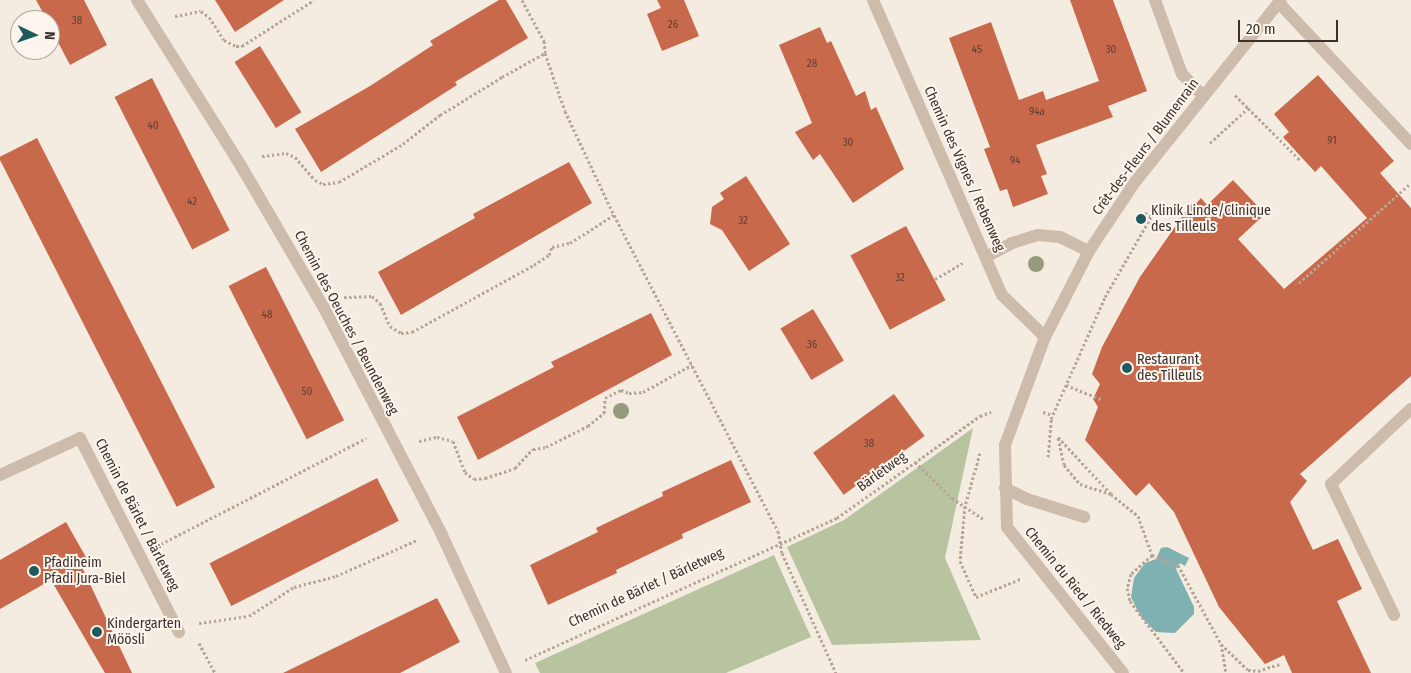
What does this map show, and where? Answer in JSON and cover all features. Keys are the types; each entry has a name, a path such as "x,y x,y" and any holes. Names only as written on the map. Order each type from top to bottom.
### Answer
{"street":[{"name":"Chemin des Oeuches / Beundenweg","path":"137,0 241,166 324,308 440,533 506,673"},
{"name":"Chemin des Vignes / Rebenweg","path":"873,0 1002,295 1045,337"},
{"path":"1155,0 1182,74 1202,96"},
{"name":"Crêt-des-Fleurs / Blumenrain","path":"1019,402 1045,337 1089,251 1135,182 1280,1 1411,144"},
{"path":"985,254 1038,235 1060,236 1089,251"},
{"name":"Chemin du Ried / Riedweg","path":"1019,402 1005,445 1007,526 1123,673"},
{"path":"1394,615 1331,484 1411,409"},
{"name":"Chemin de Bärlet / Bärletweg","path":"0,475 80,438 184,628"},
{"path":"1005,488 1027,499 1084,517"}],"path":[{"path":"177,15 201,11 224,40 236,46 242,46 314,0"},
{"path":"522,0 544,41 545,54 565,111 614,215 781,542 782,552 836,673"},
{"path":"264,155 286,153 295,157 315,180 323,184 339,182 403,144 440,115 502,77 545,54"},
{"path":"1238,98 1300,160"},
{"path":"1210,143 1248,108"},
{"path":"1299,283 1411,183"},
{"path":"1048,457 1053,415 1068,385 1105,297 1151,218 1143,211"},
{"path":"346,296 372,296 383,309 390,326 401,333 412,332 534,265 549,255 552,247 570,243 614,215"},
{"path":"935,279 985,254"},
{"path":"422,440 437,437 453,441 465,472 474,479 486,478 515,468 533,449 546,447 588,426 604,413 605,398 621,390 630,393 643,392 692,365"},
{"path":"1068,385 1101,399"},
{"path":"1077,392 1094,398"},
{"name":"Bärletweg","path":"781,542 837,518 915,462 991,412"},
{"path":"1043,412 1053,415"},
{"path":"157,546 172,541 386,428"},
{"path":"1111,494 1058,437 1064,465 1080,484 1111,494 1126,503 1138,516 1152,555"},
{"path":"980,453 965,506 960,561 976,597 1021,578"},
{"path":"915,462 952,498 992,525 1007,526"},
{"path":"184,628 249,616 294,587 336,576 417,540"},
{"name":"Chemin de Bärlet / Bärletweg","path":"524,661 781,542"},
{"path":"1152,555 1178,565 1221,644 1248,670 1258,671 1280,664"},
{"path":"1152,555 1131,574 1127,588 1130,601 1184,673"},
{"path":"1221,644 1226,673"}],"green space":[{"path":"973,428 945,558 981,640 832,645 787,547 844,520"},
{"path":"774,555 811,637 726,673 540,673 535,663"}],"water":[{"path":"1167,547 1189,558 1185,566 1180,563 1176,569 1194,607 1194,614 1175,633 1156,632 1141,617 1131,597 1134,578 1145,563 1156,559 1161,548"}],"building":[{"path":"36,0 84,0 107,45 70,65 60,46 60,10 42,10"},
{"path":"215,0 284,0 235,32"},
{"path":"499,0 506,0 528,38 455,82 457,85 321,172 295,129 370,86 433,45 430,41"},
{"path":"657,0 684,0 699,36 662,51 647,14 661,8"},
{"path":"1070,0 1113,0 1147,91 1108,106 1113,117 1036,145 1047,174 1041,176 1048,194 1013,207 1007,189 1000,191 984,149 990,147 949,38 991,22 1019,100 1043,91 1046,100 1099,81"},
{"path":"820,27 827,43 831,41 856,96 865,91 871,110 876,107 904,169 853,203 820,154 813,160 795,132 812,123 779,45"},
{"path":"260,46 301,112 276,128 235,62"},
{"path":"1318,75 1394,161 1380,173 1411,208 1411,376 1300,474 1307,481 1290,502 1313,550 1338,539 1362,589 1337,601 1371,673 1292,673 1284,655 1265,664 1219,607 1174,512 1149,483 1136,496 1085,440 1098,407 1093,399 1100,384 1092,374 1102,347 1140,277 1191,204 1194,206 1201,198 1207,205 1233,180 1265,214 1238,239 1284,289 1367,218 1321,166 1315,172 1283,137 1289,132 1274,114"},
{"path":"152,78 230,230 192,249 115,97"},
{"path":"37,138 215,487 177,507 0,160 0,157"},
{"path":"569,162 592,203 401,315 378,272 475,218 473,214"},
{"path":"746,176 790,244 749,271 722,230 710,224 712,207 724,199 720,193"},
{"path":"906,226 945,300 890,330 850,256"},
{"path":"266,267 344,420 307,439 229,286"},
{"path":"813,309 844,360 811,380 780,329"},
{"path":"651,313 672,355 478,460 457,417 554,367 551,362"},
{"path":"894,394 925,436 844,495 813,453"},
{"path":"731,460 751,502 682,534 683,538 616,570 617,573 548,605 530,565 598,532 596,528 663,496 662,492"},
{"path":"377,478 399,521 231,606 209,563"},
{"path":"66,522 87,559 80,563 132,673 105,673 51,580 0,609 0,560"},
{"path":"437,598 460,642 400,673 283,673"}],"place":[{"name":"Klinik Linde/Clinique des Tilleuls","path":"1141,219"},
{"name":"Restaurant des Tilleuls","path":"1127,368"},
{"name":"Pfadiheim Pfadi Jura-Biel","path":"34,571"},
{"name":"Kindergarten Möösli","path":"97,632"}]}
